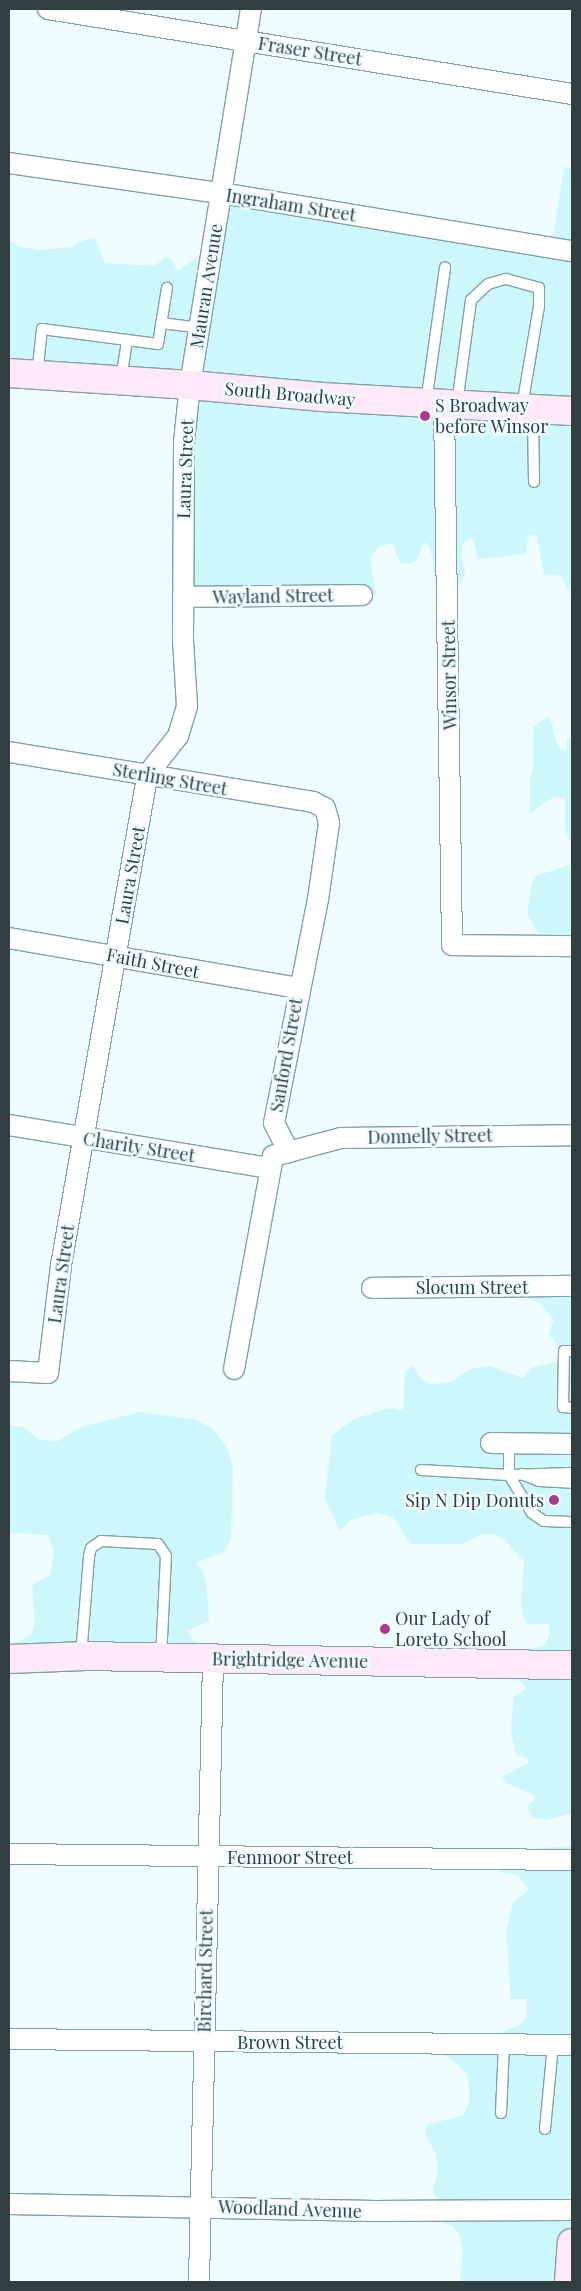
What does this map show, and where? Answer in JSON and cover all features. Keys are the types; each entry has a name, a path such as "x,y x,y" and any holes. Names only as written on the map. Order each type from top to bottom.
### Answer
{"main road":[{"name":"South Broadway","path":"9,373 442,405 572,411"},
{"name":"Brightridge Avenue","path":"9,1659 81,1656 572,1665"},
{"path":"569,2282 572,2243"}],"street":[{"name":"Fraser Street","path":"48,9 572,94"},
{"name":"Mauran Avenue","path":"190,385 251,9"},
{"name":"Ingraham Street","path":"9,163 221,193 572,251"},
{"name":"Laura Street","path":"9,1371 48,1373 61,1265 147,775 178,736 186,706 184,442 190,385"},
{"name":"Winsor Street","path":"442,405 452,945 572,946"},
{"name":"Wayland Street","path":"184,597 362,595"},
{"name":"Sterling Street","path":"9,752 313,802 328,813"},
{"name":"Sanford Street","path":"289,1152 274,1123 298,988 318,899 328,813"},
{"name":"Faith Street","path":"9,938 298,988"},
{"name":"Charity Street","path":"9,1125 270,1168"},
{"name":"Donnelly Street","path":"289,1152 341,1138 572,1135"},
{"path":"234,1369 273,1156 289,1152"},
{"name":"Slocum Street","path":"372,1288 572,1286"},
{"path":"500,1443 572,1444"},
{"name":"Birchard Street","path":"199,2282 203,2207 206,1857 213,1659"},
{"name":"Fenmoor Street","path":"9,1854 572,1860"},
{"name":"Brown Street","path":"9,2039 562,2045"},
{"name":"Woodland Avenue","path":"9,2204 375,2211 572,2210"}],"lane":[{"path":"442,405 445,267"},
{"path":"442,405 471,300 488,284 506,279 539,288 539,306 527,410 534,482"},
{"path":"37,376 42,329 158,344 167,288"},
{"path":"161,324 199,328"},
{"path":"121,381 127,340"},
{"path":"572,1351 564,1351 563,1408 572,1408"},
{"path":"500,1443 509,1475 532,1513 544,1521 572,1522"},
{"path":"422,1470 509,1475 572,1472"},
{"path":"521,1474 539,1481 572,1483"},
{"path":"81,1656 91,1548 100,1540 158,1544 166,1556 161,1658"},
{"path":"501,2113 504,2044"},
{"path":"545,2129 562,2045"}],"shaded area":[{"path":"564,167 572,168 572,596 561,576 544,574 537,536 528,535 526,554 481,559 478,558 473,538 468,539 463,543 461,553 465,574 458,586 449,583 436,585 430,547 424,542 417,560 410,564 400,563 392,543 378,547 370,558 376,594 368,601 187,596 191,383 9,372 9,240 18,246 40,250 73,247 78,242 95,238 105,263 155,266 165,257 172,260 178,271 199,256 222,196 551,251"},
{"path":"549,716 558,746 566,752 567,739 572,738 572,840 568,839 565,826 565,797 552,798 530,813 530,778 534,764 533,727"},
{"path":"572,864 572,947 546,946 527,913 532,883 536,876"},
{"path":"572,1283 572,1813 546,1820 534,1818 529,1812 527,1805 534,1801 534,1795 506,1783 502,1777 528,1763 528,1758 516,1755 511,1730 514,1697 527,1688 520,1681 486,1676 513,1654 545,1645 549,1636 549,1624 527,1624 523,1616 521,1606 524,1562 506,1541 494,1534 481,1535 461,1544 410,1544 394,1517 377,1513 352,1519 340,1531 325,1499 332,1435 354,1419 389,1408 403,1411 405,1372 412,1365 422,1380 432,1384 451,1382 470,1369 489,1366 524,1378 530,1368 557,1362 560,1349 549,1333 554,1321 541,1303 528,1298 532,1291"},
{"path":"140,1412 197,1420 214,1430 228,1450 233,1468 231,1539 223,1553 197,1562 206,1579 209,1621 187,1631 193,1640 202,1644 233,1645 232,1648 13,1645 32,1634 35,1624 32,1585 50,1575 54,1552 48,1535 9,1533 9,1425 25,1428 39,1440 58,1441 81,1427"},
{"path":"572,1846 572,2282 460,2282 463,2250 459,2234 452,2226 439,2222 445,2215 433,2191 438,2169 436,2154 425,2135 427,2125 463,2115 469,2104 469,2084 466,2073 450,2058 440,2054 446,2047 504,2034 502,2032 520,2025 527,2017 527,1999 511,1999 506,1932 513,1902 529,1890 518,1875 498,1872 505,1860 528,1853 524,1849"}],"place":[{"name":"S Broadway before Winsor","path":"425,416"},
{"name":"Sip N Dip Donuts","path":"554,1500"},
{"name":"Our Lady of Loreto School","path":"385,1629"}]}
